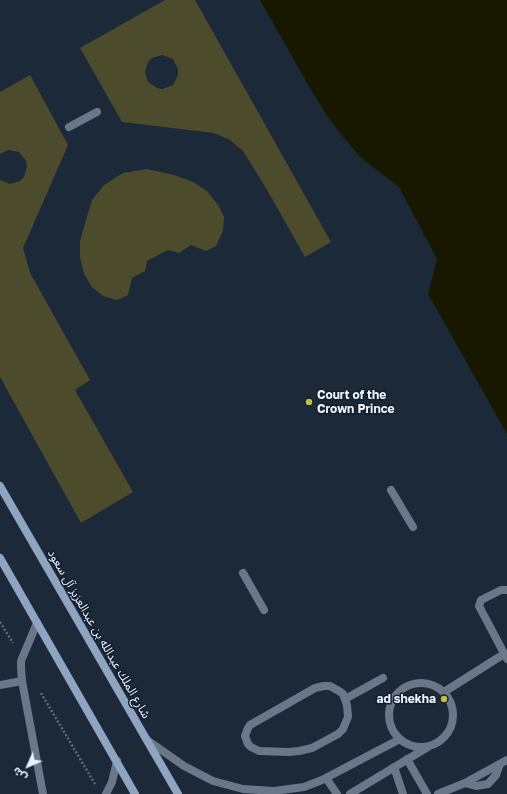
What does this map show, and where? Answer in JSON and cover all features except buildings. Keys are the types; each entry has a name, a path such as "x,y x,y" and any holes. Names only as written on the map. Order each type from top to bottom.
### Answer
{"main road":[{"name":"شارع الملك عبدالله بن عبدالعزيز آل سعود","path":"0,486 178,794"},
{"path":"0,558 136,794"}],"street":[{"path":"69,127 97,112"},
{"path":"391,490 413,527"},
{"path":"243,573 264,610"},
{"path":"444,692 506,657 479,606 481,600 501,590 507,590"},
{"path":"37,622 21,660 22,681 43,794"},
{"path":"345,699 383,678"},
{"path":"0,685 22,681"},
{"path":"350,794 429,746 440,742 448,734 453,723 454,712 451,701 437,686 419,682 410,684 401,689 394,697 389,711 391,727 400,739 408,744 418,747 429,746"},
{"path":"330,686 339,691 345,699 348,717 343,729 333,737 312,748 289,752 259,751 252,748 246,740 246,732 250,725 315,688 330,686"},
{"path":"147,740 198,774 213,781 243,789 258,791 289,790 304,787 326,778 400,739"},
{"path":"407,760 427,794"},
{"path":"106,794 112,782 117,761"},
{"path":"438,794 464,783 503,762"},
{"path":"394,767 403,794"},
{"path":"326,778 337,794"}],"path":[{"path":"0,622 13,643"},
{"path":"41,693 95,784"}],"shaded area":[{"path":"165,0 195,0 331,242 305,257 243,151 230,140 214,133 122,122 80,48","holes":["162,55 173,59 178,69 178,75 173,85 162,89 157,88 148,82 145,72 148,62 152,58"]},
{"path":"260,0 507,0 507,434 428,294 437,259 399,187 360,157 332,123 311,90"},
{"path":"30,75 68,145 23,248 30,273 90,380 75,390 133,492 81,523 0,377 0,180 10,184 20,181 24,177 27,166 26,161 19,152 8,150 0,154 0,92"},
{"path":"147,169 174,175 193,182 207,191 218,205 224,217 223,231 216,246 206,251 191,245 179,253 168,250 147,261 145,271 132,278 128,295 117,300 103,296 92,287 84,274 80,257 80,241 92,200 104,185 123,173"}],"place":[{"name":"Court of the Crown Prince","path":"309,402"},
{"name":"ad shekha","path":"444,699"}]}
